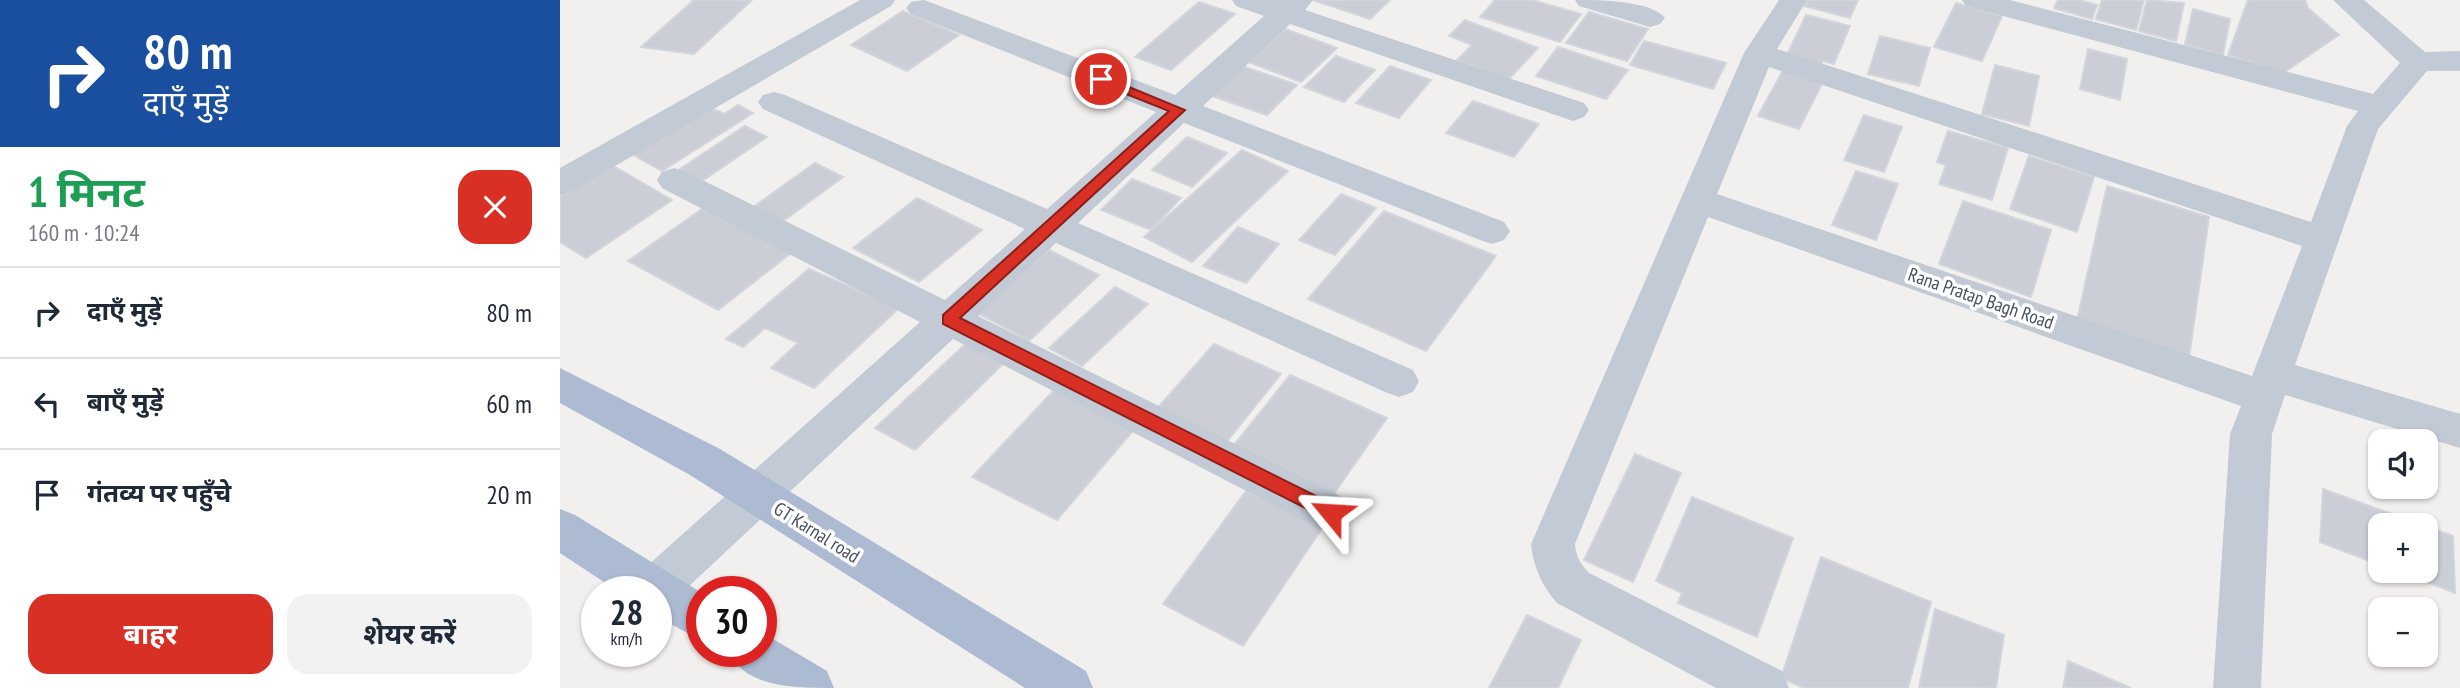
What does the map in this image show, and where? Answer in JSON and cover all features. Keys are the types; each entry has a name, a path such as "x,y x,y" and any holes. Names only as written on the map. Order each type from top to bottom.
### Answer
{"main road":[{"name":"GT Karnal road","path":"560,384 705,462 1069,688"},
{"path":"563,532 633,576"},
{"path":"777,667 810,688"}],"street":[{"path":"560,183 881,0"},
{"path":"1245,0 1292,7 1573,110"},
{"path":"1589,0 1650,18"},
{"path":"1765,688 1573,589 1561,575 1554,560 1553,544 1759,53 1793,0"},
{"path":"1976,0 2380,106"},
{"path":"2347,0 2418,62 2460,61"},
{"path":"668,576 1292,7"},
{"path":"921,8 1492,231"},
{"path":"1759,53 2322,239"},
{"path":"2237,688 2251,434 2363,126 2418,62"},
{"path":"774,102 1053,224 1399,381"},
{"path":"674,180 1331,513"},
{"name":"Rana Pratap Bagh Road","path":"1698,200 2269,386 2460,431"}],"building":[{"path":"694,0 752,0 694,54 641,47"},
{"path":"1313,0 1390,0 1370,19"},
{"path":"1495,0 1532,0 1581,14 1560,42 1480,17"},
{"path":"1808,0 1858,0 1850,18 1804,6"},
{"path":"2058,0 2079,0 2097,5 2092,19 2054,8"},
{"path":"2102,0 2144,0 2136,30 2096,19"},
{"path":"2147,0 2184,3 2176,41 2139,31"},
{"path":"2248,0 2305,0 2308,8 2339,35 2283,73 2228,55"},
{"path":"1199,2 1235,14 1171,70 1135,57"},
{"path":"1956,3 2002,16 1982,61 1934,47"},
{"path":"2193,9 2230,19 2223,55 2185,44"},
{"path":"903,11 959,35 907,71 851,45"},
{"path":"1589,12 1648,29 1627,61 1566,43"},
{"path":"1806,15 1850,26 1834,64 1823,61 1821,64 1787,55"},
{"path":"1465,20 1538,48 1508,80 1457,60 1472,45 1449,36"},
{"path":"1285,29 1337,48 1301,82 1248,62"},
{"path":"1880,36 1930,48 1919,86 1868,74"},
{"path":"1644,41 1726,63 1713,89 1630,65"},
{"path":"1558,47 1628,70 1606,99 1536,76"},
{"path":"2088,49 2127,59 2120,100 2080,89"},
{"path":"1336,56 1375,70 1344,102 1304,87"},
{"path":"1995,65 2039,76 2029,126 1982,114"},
{"path":"1242,66 1297,85 1267,115 1212,96"},
{"path":"1390,66 1431,80 1399,118 1356,103"},
{"path":"1783,70 1823,82 1799,129 1758,116"},
{"path":"1473,101 1539,124 1514,157 1446,133"},
{"path":"704,104 724,114 738,105 753,113 662,171 628,152"},
{"path":"1864,115 1902,127 1884,172 1844,160"},
{"path":"745,126 767,137 699,183 677,171"},
{"path":"1948,131 2008,148 1992,200 1939,184 1946,165 1937,162"},
{"path":"1187,137 1227,153 1192,187 1152,170"},
{"path":"1242,150 1288,171 1192,262 1144,237"},
{"path":"2029,156 2094,177 2077,232 2010,209"},
{"path":"815,163 843,177 775,227 746,212"},
{"path":"610,164 672,200 586,258 560,242 560,196"},
{"path":"1856,171 1898,184 1876,240 1832,225"},
{"path":"1132,179 1181,198 1151,230 1101,210"},
{"path":"2107,186 2209,217 2189,358 2077,320"},
{"path":"1341,194 1376,208 1335,255 1299,240"},
{"path":"917,198 982,230 919,282 853,248"},
{"path":"1963,201 2051,230 2031,297 1939,264"},
{"path":"712,202 799,247 718,310 628,261"},
{"path":"1384,211 1496,256 1426,351 1308,299"},
{"path":"1238,227 1279,244 1246,283 1203,266"},
{"path":"1049,250 1099,275 1029,341 978,313"},
{"path":"809,269 899,308 814,388 771,368 798,343 765,328 743,347 726,339"},
{"path":"1115,287 1148,304 1082,366 1049,348"},
{"path":"972,338 1010,357 915,450 875,428"},
{"path":"1214,344 1281,374 1225,444 1155,411"},
{"path":"1290,375 1387,418 1328,502 1227,454"},
{"path":"1056,388 1137,426 1057,520 972,477"},
{"path":"1635,454 1681,473 1633,582 1584,560"},
{"path":"2323,489 2389,513 2368,513 2368,560 2320,542"},
{"path":"1246,491 1323,527 1243,646 1163,604"},
{"path":"1692,497 1793,538 1757,637 1678,603 1682,593 1656,581"},
{"path":"2438,530 2453,536 2455,593 2429,583 2438,583"},
{"path":"1821,557 1931,602 1908,688 1804,688 1781,678"},
{"path":"1935,609 2004,635 1996,688 1919,687"},
{"path":"1527,615 1581,640 1558,688 1489,688"},
{"path":"2068,661 2131,688 2063,688"}],"route":[{"path":"1101,79 1178,110 948,319 1331,513"}]}
